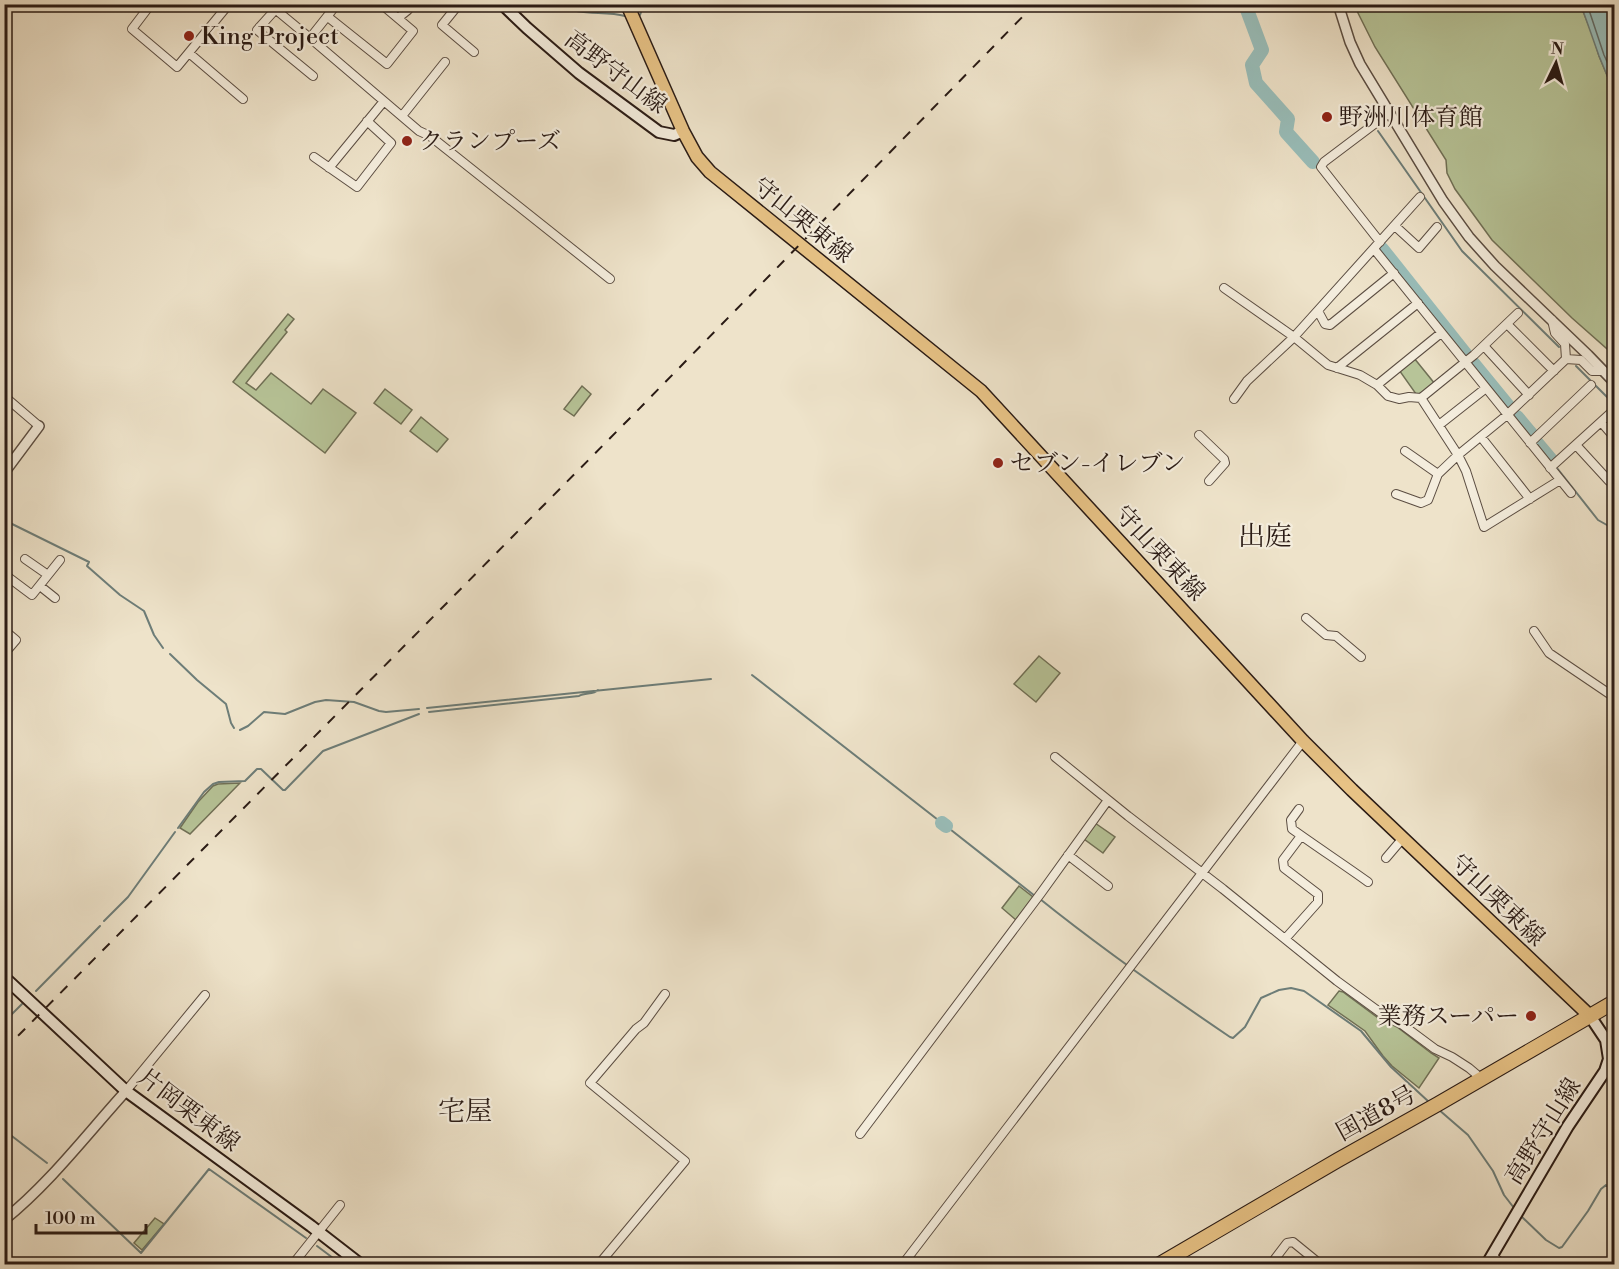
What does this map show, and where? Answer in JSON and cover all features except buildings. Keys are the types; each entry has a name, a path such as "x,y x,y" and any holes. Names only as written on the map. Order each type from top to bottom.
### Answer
{"highway":[{"name":"国道8号","path":"1161,1264 1614,1002"}],"main road":[{"name":"高野守山線","path":"502,4 579,73 659,132 674,135 683,131"},
{"name":"守山栗東線","path":"627,4 683,131 697,157 710,172 981,391 1303,741 1590,1016"},
{"name":"片岡栗東線","path":"4,977 126,1091 360,1264"},
{"name":"高野守山線","path":"1489,1260 1568,1126 1605,1071 1609,1059 1606,1040 1590,1016"}],"street":[{"path":"151,4 132,29 177,67 229,4"},
{"path":"310,38 337,4"},
{"path":"328,17 387,64 413,31 381,4"},
{"path":"398,18 412,4"},
{"path":"459,4 442,25 474,52"},
{"path":"1338,4 1360,64 1443,201 1469,237 1495,266 1614,382"},
{"path":"314,76 257,30 272,7 419,131 429,136 506,195 610,279"},
{"path":"189,53 243,99"},
{"path":"402,116 446,62"},
{"path":"329,168 384,101"},
{"path":"1380,242 1321,167 1324,162 1389,113"},
{"path":"314,157 357,187 391,143 367,121"},
{"path":"1234,399 1247,381 1294,337 1420,197"},
{"path":"1395,226 1419,248 1437,227"},
{"path":"1374,249 1571,494"},
{"path":"1318,311 1325,324 1330,325 1394,273"},
{"path":"1224,288 1294,337 1319,359 1337,368 1360,375 1377,385 1388,396 1399,399 1421,398 1484,346 1518,314"},
{"path":"1337,368 1418,303"},
{"path":"1552,320 1555,333 1565,344 1566,359"},
{"path":"1507,324 1554,371"},
{"path":"1377,385 1442,333"},
{"path":"1484,346 1529,395"},
{"path":"1396,494 1421,503 1428,500 1438,474 1458,455 1508,416 1566,359 1581,360 1592,371 1604,371"},
{"path":"1530,443 1591,385"},
{"path":"1439,425 1485,388"},
{"path":"4,396 39,426 5,471"},
{"path":"1421,398 1466,471 1484,527 1560,480"},
{"path":"1550,468 1614,410"},
{"path":"1601,422 1614,437"},
{"path":"1199,435 1224,459 1225,463 1209,481"},
{"path":"1481,437 1530,499"},
{"path":"1576,445 1609,481 1614,481"},
{"path":"1405,451 1438,474"},
{"path":"25,559 48,575"},
{"path":"4,574 32,595 60,560"},
{"path":"40,586 55,598"},
{"path":"1306,618 1326,635 1336,636 1361,657"},
{"path":"4,630 16,640 4,654"},
{"path":"1534,631 1550,653 1614,697"},
{"path":"903,1264 1303,741"},
{"path":"1055,757 1336,981 1435,1049 1469,1068 1482,1079"},
{"path":"860,1134 1038,898 1108,800"},
{"path":"1299,809 1291,820 1292,829 1368,882"},
{"path":"1285,939 1318,902 1318,894 1284,868 1283,860 1301,836"},
{"path":"1386,858 1403,838"},
{"path":"1068,855 1108,886"},
{"path":"599,1264 685,1161 591,1083 636,1029 644,1023 665,994"},
{"path":"4,1220 52,1174 126,1091 205,995"},
{"path":"293,1264 340,1205"},
{"path":"1271,1264 1287,1242 1293,1242 1320,1264"},
{"path":"1489,1260 1503,1264"}],"green space":[{"path":"1580,4 1614,92 1614,355 1572,318 1492,240 1455,189 1447,173 1446,160 1375,47 1354,5"},
{"path":"288,314 294,319 285,330 287,332 246,383 256,390 271,373 311,404 323,389 356,413 325,453 233,382"},
{"path":"1414,358 1435,384 1420,396 1416,394 1399,370"},
{"path":"582,386 591,394 574,416 564,409"},
{"path":"385,389 412,410 401,424 374,403"},
{"path":"421,417 448,439 437,452 410,431"},
{"path":"1039,656 1060,673 1036,702 1014,684"},
{"path":"240,783 190,834 180,828 198,802 213,786"},
{"path":"1095,823 1115,837 1103,853 1084,839"},
{"path":"1019,886 1033,897 1016,920 1002,908"},
{"path":"1339,991 1377,1017 1397,1027 1439,1058 1419,1088 1392,1066 1365,1031 1328,1005"},
{"path":"155,1218 164,1224 142,1250 134,1243"}],"water":[{"path":"1581,5 1614,5 1614,92 1599,56"}],"waterway":[{"path":"558,4 574,11 625,16"},
{"path":"640,15 644,4"},
{"path":"1240,4 1246,7 1262,50 1252,65 1256,83 1288,119 1286,132 1313,162"},
{"path":"1378,131 1462,251 1559,347"},
{"path":"1382,249 1467,356"},
{"path":"1472,362 1508,406"},
{"path":"1576,366 1614,404"},
{"path":"1517,417 1532,435"},
{"path":"1536,442 1552,461"},
{"path":"1557,468 1598,520 1614,529"},
{"path":"4,520 89,562 87,566 120,595 144,611 154,635 163,648"},
{"path":"170,654 226,704 234,728"},
{"path":"752,675 942,823"},
{"path":"427,708 711,679"},
{"path":"429,712 579,696 598,690"},
{"path":"240,730 264,712 285,714 326,700 354,702 386,712 419,709"},
{"path":"178,828 204,792 213,784 245,781 257,769 261,769 285,790 323,751 419,714"},
{"path":"942,823 946,826"},
{"path":"946,826 1035,896"},
{"path":"104,921 128,897 175,832"},
{"path":"1040,899 1134,970 1230,1037 1233,1038 1245,1027 1261,998 1279,990 1291,988 1304,991 1361,1031 1391,1067 1429,1102"},
{"path":"36,991 100,926"},
{"path":"4,1022 22,1004"},
{"path":"1438,1109 1468,1135 1493,1171 1504,1195 1514,1208"},
{"path":"4,1130 47,1163"},
{"path":"63,1179 141,1253 209,1169 306,1238"},
{"path":"1520,1215 1546,1240 1559,1248 1588,1211 1601,1189 1606,1185 1614,1190"},
{"path":"317,1246 341,1264"}],"railway":[{"path":"4,1050 636,412 1035,4"}],"place":[{"name":"King Project","path":"189,36"},
{"name":"野洲川体育館","path":"1327,117"},
{"name":"クランプーズ","path":"407,141"},
{"name":"セブン-イレブン","path":"998,463"},
{"name":"業務スーパー","path":"1531,1016"}],"district":[{"name":"出庭","path":"1265,536"},
{"name":"宅屋","path":"465,1111"}]}
